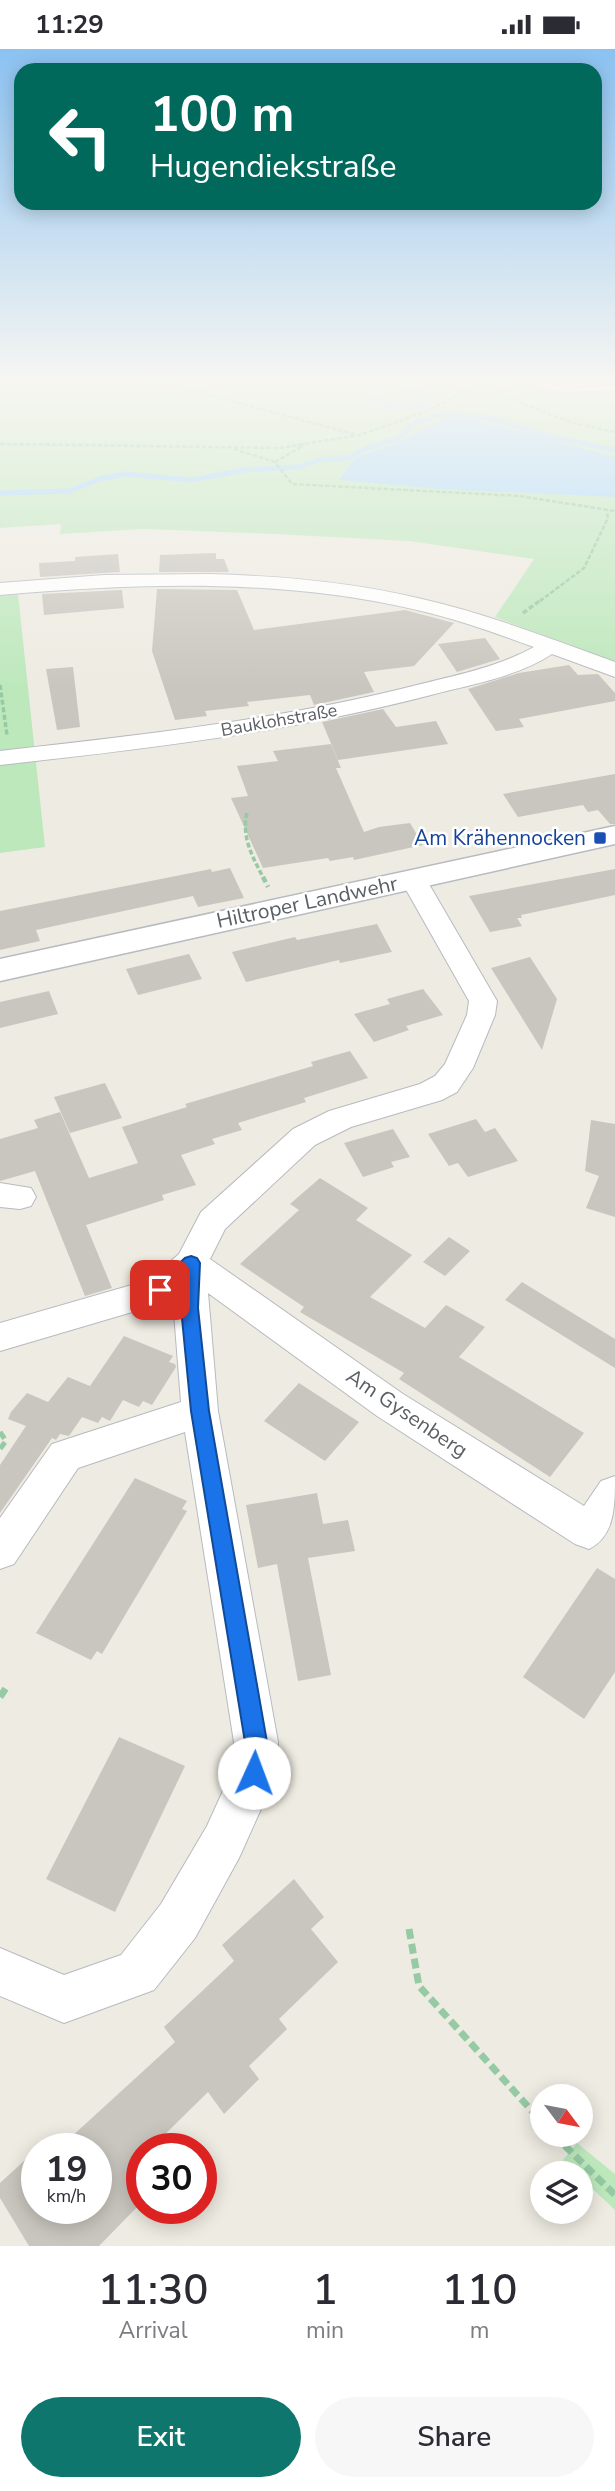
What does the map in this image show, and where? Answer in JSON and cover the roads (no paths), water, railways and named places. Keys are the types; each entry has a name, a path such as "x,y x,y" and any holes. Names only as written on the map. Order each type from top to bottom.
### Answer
{"street":[{"path":"0,589 181,580 294,585 415,603 461,615 615,670"},
{"name":"Bauklohstraße","path":"5,757 227,730 355,707 490,672 537,656 550,646"},
{"name":"Hiltroper Landwehr","path":"0,970 615,835"},
{"path":"0,1337 160,1290 191,1263 213,1221 304,1137 340,1119 430,1092 446,1084 458,1068 481,1015 483,1001 413,879"},
{"path":"0,1972 64,1999 137,1973 184,1909 223,1842 254,1773 256,1742 200,1411 190,1308 191,1263"},
{"name":"Am Gysenberg","path":"191,1263 390,1405 589,1531 615,1493"},
{"path":"0,1551 65,1456 200,1411"}],"water":[{"path":"379,484 615,484 615,497"}],"waterway":[{"path":"0,493 69,491 88,484"}],"place":[{"name":"Am Krähennocken","path":"600,838"}]}
